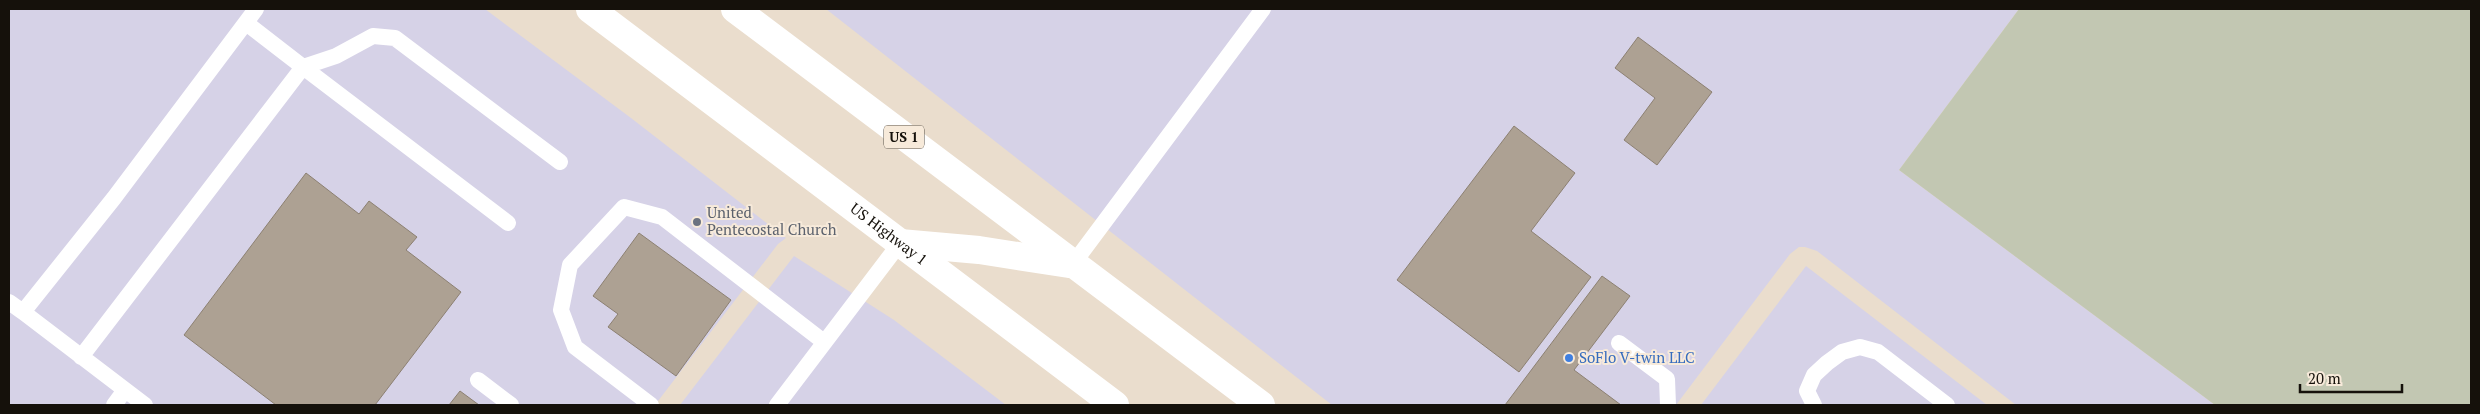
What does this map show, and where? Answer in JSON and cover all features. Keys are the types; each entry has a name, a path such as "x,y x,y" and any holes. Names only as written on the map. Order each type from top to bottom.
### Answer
{"main road":[{"name":"US Highway 1","path":"590,9 1115,405"},
{"name":"US 1","path":"735,9 1260,405"},
{"path":"900,243 979,250 1073,264"}],"lane":[{"path":"22,312 114,198 256,9"},
{"path":"1073,264 1263,9"},
{"path":"246,23 508,223"},
{"path":"81,357 303,67 336,56 373,36 395,38 560,162"},
{"path":"651,405 576,347 561,310 570,265 624,207 662,217 824,342"},
{"path":"777,405 900,243"},
{"path":"9,302 145,405"},
{"path":"1619,344 1667,379 1668,405"},
{"path":"1814,405 1808,391 1814,376 1842,352 1860,347 1878,352 1947,405"},
{"path":"478,380 511,405"},
{"path":"114,405 124,390"}],"shaded area":[{"path":"9,9 485,9 631,118 786,238 778,244 655,405 9,405"},
{"path":"826,9 2019,9 1899,170 2215,405 2016,405 1817,251 1799,247 1790,254 1676,405 1332,405"},
{"path":"794,256 894,320 1006,405 680,405"},
{"path":"1806,266 1987,405 1701,405"}],"green space":[{"path":"2019,9 2471,9 2471,405 2215,405 1899,170"}],"building":[{"path":"1638,37 1712,92 1657,165 1624,140 1655,98 1615,68"},
{"path":"1514,126 1575,173 1531,231 1591,277 1519,372 1397,280"},
{"path":"306,173 359,214 369,201 417,237 406,250 461,292 375,405 276,405 184,335"},
{"path":"639,233 731,300 676,376 608,327 618,314 593,296"},
{"path":"1602,276 1630,296 1574,370 1621,405 1505,405"},
{"path":"460,391 479,405 449,405"}],"place":[{"name":"United Pentecostal Church","path":"697,222"},
{"name":"SoFlo V-twin LLC","path":"1569,358"}]}
